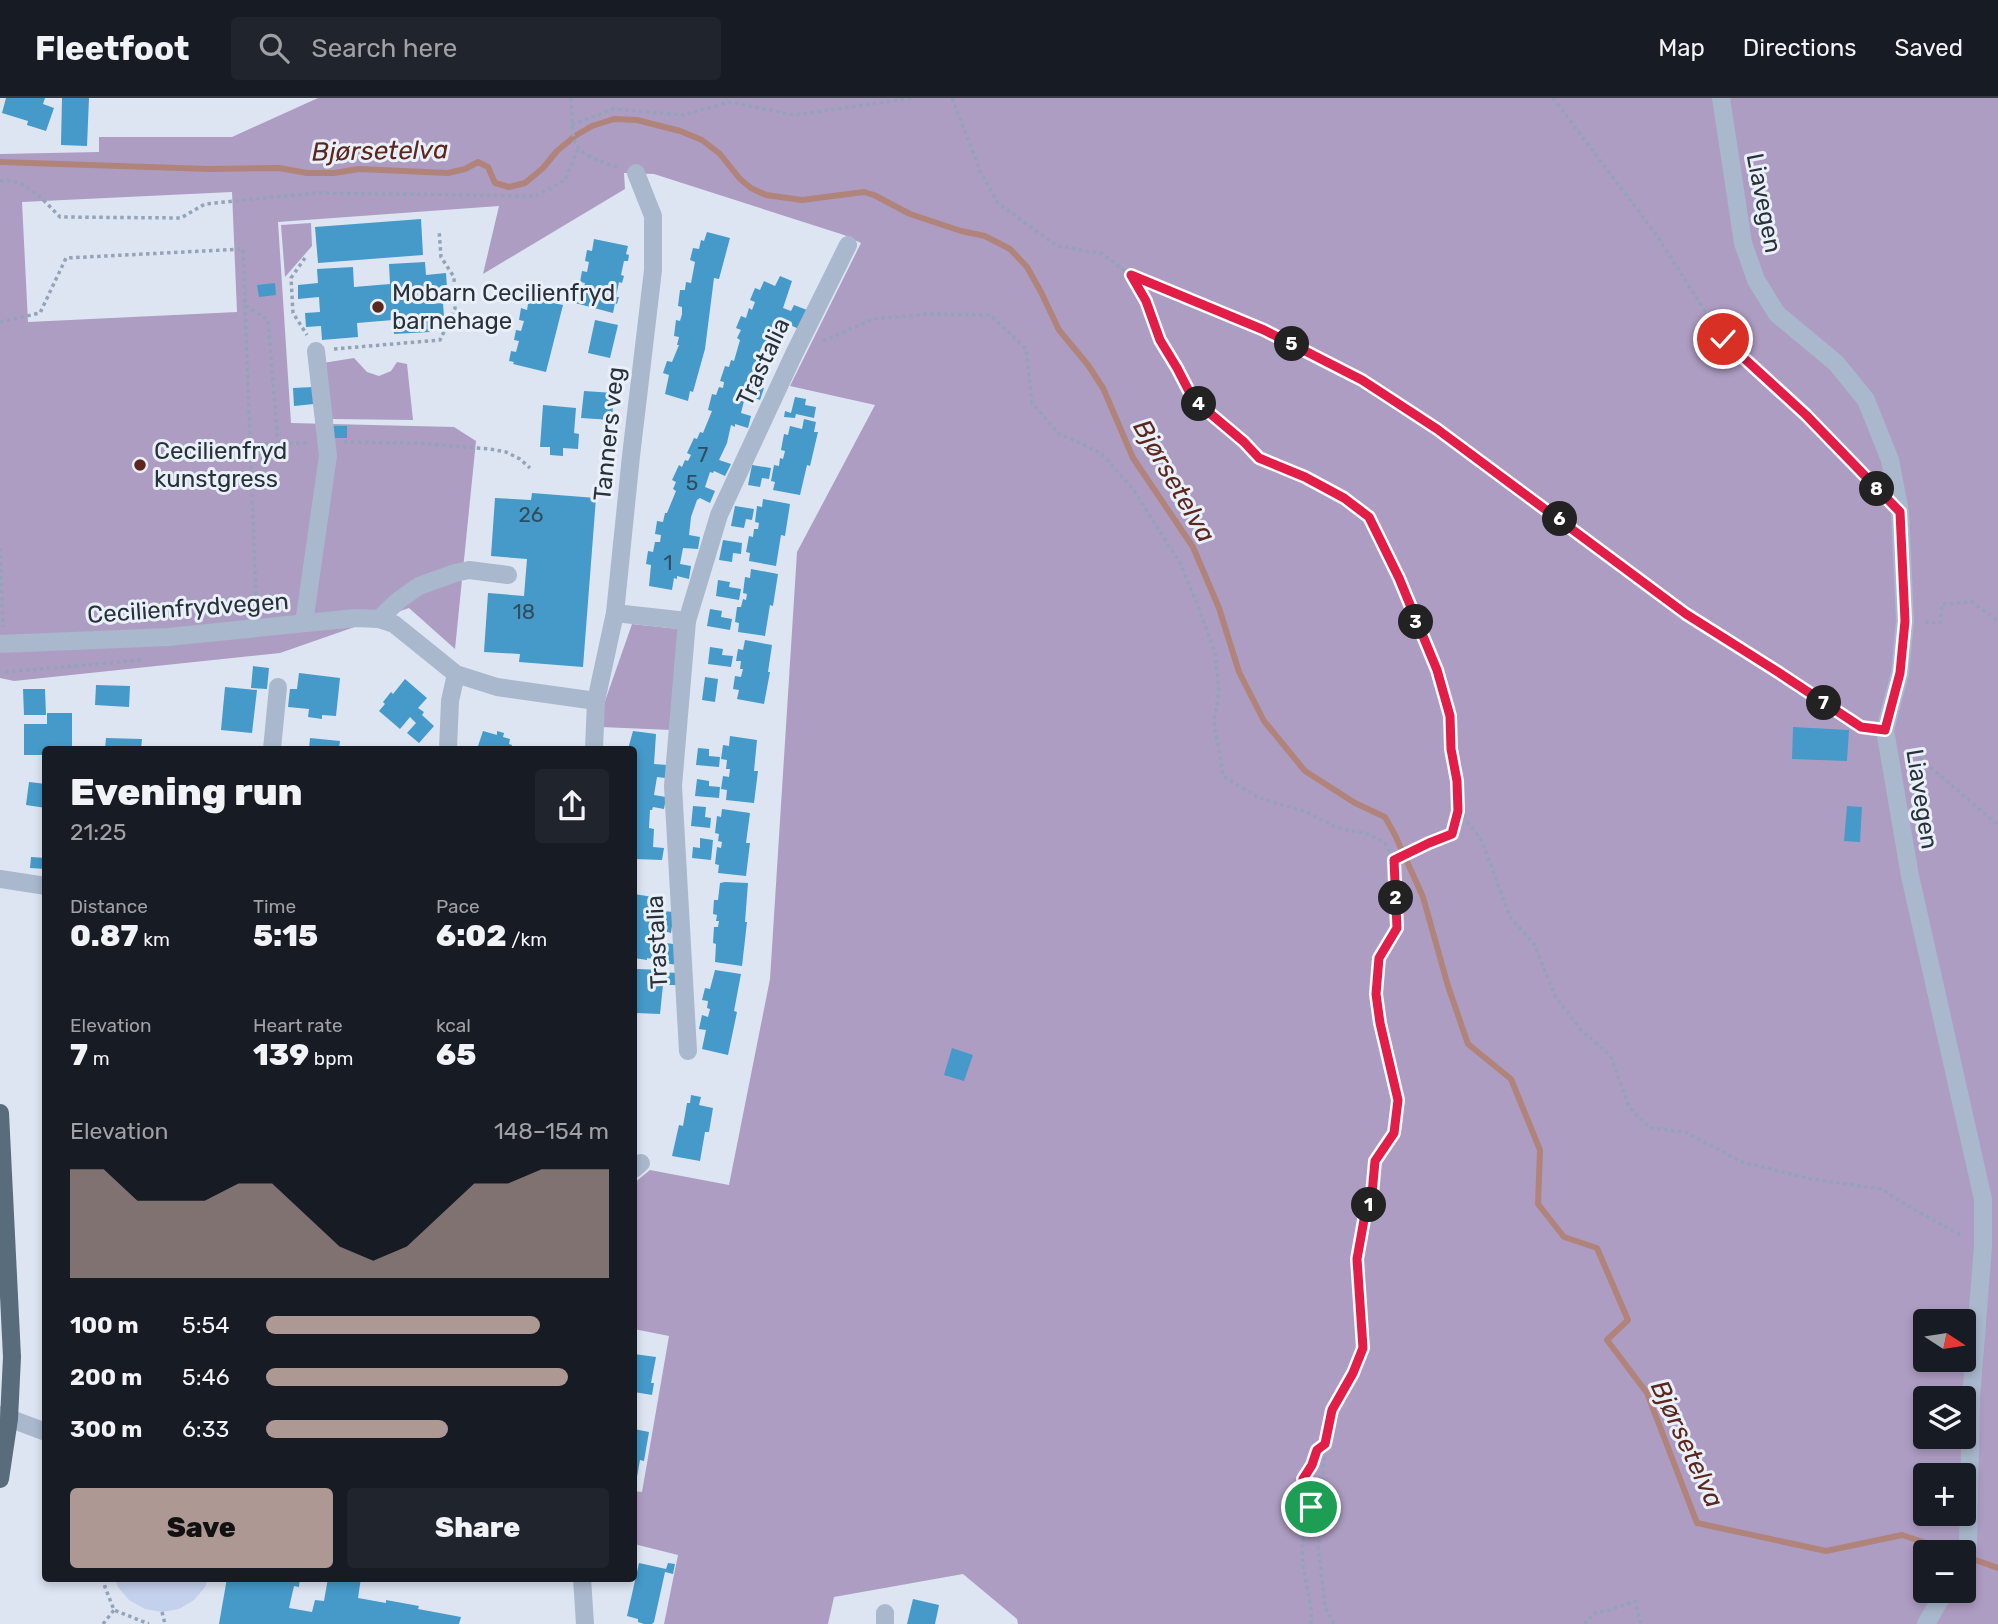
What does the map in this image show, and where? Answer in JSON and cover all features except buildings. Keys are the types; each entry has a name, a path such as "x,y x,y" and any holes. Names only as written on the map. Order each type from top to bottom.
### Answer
{"main road":[{"path":"0,1117 12,1357 0,1479"}],"street":[{"name":"Liavegen","path":"1721,98 1743,243 1756,280 1777,314 1836,363 1866,400 1890,460 1900,512 1905,621 1900,673 1885,730 1909,876 1983,1199 1983,1246 1971,1399 1968,1540"},
{"name":"Tanners veg","path":"594,746 596,701 615,613 653,270 653,216 636,173"},
{"name":"Trastalia","path":"688,1051 673,786 687,621 719,515 794,354 849,245"},
{"path":"304,623 328,456 316,351"},
{"path":"379,619 419,586 455,573 469,570 508,575"},
{"path":"615,613 687,621"},
{"name":"Cecilienfrydvegen","path":"2,644 168,637 356,618 379,619 402,630 456,674 496,687 596,701"},
{"path":"448,746 450,701 456,674"},
{"path":"272,746 278,687"},
{"path":"0,879 42,885"},
{"path":"4,1417 42,1431"},
{"path":"582,1582 585,1624"},
{"path":"1926,1624 1938,1603"}],"path":[{"path":"571,98 574,144 578,149 594,160 636,173"},
{"path":"572,125 613,109 683,115 730,102 794,115 913,98"},
{"path":"952,98 981,173 998,203 1057,246 1101,253 1131,275 1264,330 1362,380 1437,429 1686,614 1861,727 1885,730 1998,825"},
{"path":"1553,98 1656,233 1723,339 1806,415 1900,512"},
{"path":"0,181 9,180 31,188 60,217 181,218 205,204 315,193 536,196 565,180 578,149"},
{"path":"305,258 291,278 293,313 316,351 440,340 454,309 454,277 441,257 439,230"},
{"path":"0,322 40,313 66,258 243,249 256,599"},
{"path":"1131,275 1146,301 1160,340 1193,399 1259,458 1305,477 1344,498 1369,517 1399,578 1444,692 1450,716 1458,811 1452,834 1395,859"},
{"path":"245,305 268,320 278,443"},
{"path":"794,354 873,319 927,313 990,315 1026,349 1032,403 1058,433 1101,453 1133,489 1180,563 1215,653 1219,692 1214,721 1223,776 1259,798 1304,811 1338,828 1368,834 1385,842 1395,859 1397,928 1379,958 1376,994 1398,1100 1394,1133 1375,1161 1372,1194 1357,1259 1363,1348 1353,1373 1332,1410 1325,1444 1323,1475 1328,1511 1318,1545 1325,1607 1334,1624"},
{"path":"250,444 369,442 490,449 506,452 530,468"},
{"path":"0,548 2,644"},
{"path":"1905,621 1940,623 1942,604 1972,602 1998,621"},
{"path":"1458,811 1481,839 1510,917 1534,944 1555,996 1581,1030 1610,1055 1629,1107 1650,1128 1685,1132 1742,1162 1811,1178 1881,1189 1974,1242"},
{"path":"1311,1624 1302,1545 1311,1507 1303,1479 1317,1450 1325,1444"},
{"path":"104,1582 114,1610 149,1624"},
{"path":"1584,1624 1595,1613 1634,1601 1641,1624"},
{"path":"103,1624 114,1610"},
{"path":"162,1612 164,1624"}],"shaded area":[{"path":"318,98 1998,98 1998,1624 1018,1624 1017,1619 963,1574 834,1597 828,1624 664,1624 678,1555 637,1545 637,1491 642,1492 669,1336 637,1330 637,1181 650,1170 729,1185 770,979 797,552 875,405 790,386 861,243 844,235 654,174 624,173 625,189 483,274 499,206 278,222 291,423 454,427 476,441 455,649 409,608 280,653 14,681 0,678 0,154 99,152 99,137 232,137","holes":["232,192 237,312 28,322 22,202"]},
{"path":"311,223 312,246 285,277 281,225"},
{"path":"354,358 367,372 379,376 391,371 397,362 407,364 413,420 331,419 323,363"},
{"path":"632,624 679,629 671,730 601,727 604,704"},
{"path":"116,1582 207,1582 194,1600 179,1609 162,1612 145,1609 129,1600"}],"waterway":[{"name":"Bjørsetelva","path":"0,162 209,169 279,168 307,173 359,169 448,173 478,162 488,167 495,183 509,187 525,183 543,168 557,151 592,126 614,119 637,120 680,131 702,140 720,154 740,179 766,195 802,200 864,192 910,214 985,236 1010,249 1027,267 1059,330 1103,388 1133,458 1193,547 1219,608 1239,672 1264,721 1305,771 1355,803 1385,817 1395,835 1423,897 1448,986 1468,1044 1511,1079 1540,1150 1538,1204 1564,1237 1597,1248 1628,1320 1607,1340 1647,1393 1697,1523 1826,1551 1902,1535 1917,1540"},
{"name":"Bjørsetelva","path":"1976,1560 1998,1568"}],"place":[{"name":"Mobarn Cecilienfryd barnehage","path":"378,307"},
{"name":"Cecilienfryd kunstgress","path":"140,465"}],"route":[{"path":"1311,1507 1303,1479 1317,1450 1325,1444 1332,1410 1353,1373 1363,1348 1357,1259 1372,1194 1375,1161 1394,1133 1398,1100 1376,994 1379,958 1397,928 1394,860 1452,834 1458,811 1450,716 1437,670 1399,578 1369,517 1344,498 1305,477 1259,458 1193,399 1160,340 1146,301 1131,275 1264,330 1362,380 1437,429 1686,614 1861,727 1885,730 1900,673 1905,621 1900,512 1806,415 1723,339"}]}
